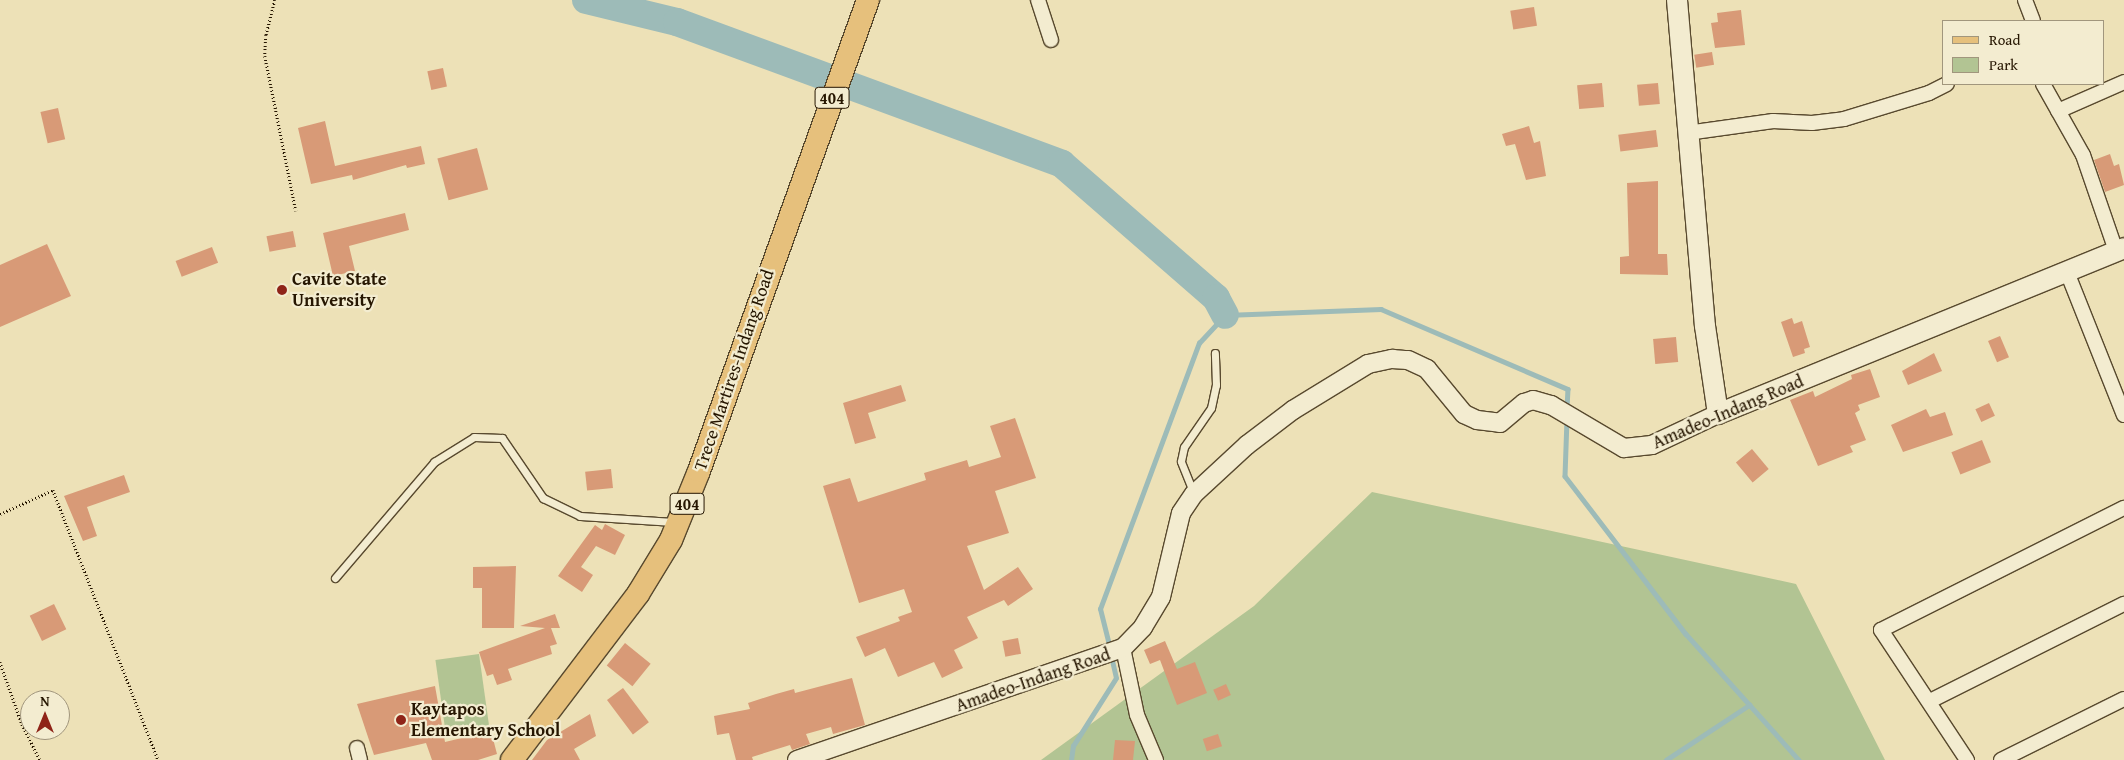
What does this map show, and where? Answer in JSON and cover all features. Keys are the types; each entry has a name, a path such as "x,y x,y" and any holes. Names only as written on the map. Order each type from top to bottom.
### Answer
{"main road":[{"name":"Trece Martires-Indang Road","path":"512,760 638,594 661,559 679,523 814,145 868,0"},
{"path":"1677,0 1705,326 1718,414"},
{"name":"Amadeo-Indang Road","path":"1718,414 2120,249"}],"street":[{"path":"1038,0 1050,40"},
{"path":"2025,0 2033,20"},
{"path":"2058,111 2124,82"},
{"path":"1687,133 1762,122 1812,123 1844,119 1929,93 1945,85"},
{"path":"2044,85 2083,155 2120,249"},
{"path":"2067,272 2124,415"},
{"name":"Amadeo-Indang Road","path":"797,760 1120,650 1144,627 1161,597 1182,513 1194,494 1247,446 1293,410 1368,364 1392,359 1408,360 1427,369 1464,414 1483,421 1500,423 1524,403 1533,400 1551,406 1586,425 1612,444 1636,448 1652,445 1718,414"},
{"path":"1967,760 1881,630 2124,508"},
{"path":"1930,702 2124,604"},
{"path":"1120,650 1138,715 1156,760"},
{"path":"2001,760 2124,699"}],"lane":[{"path":"1194,494 1181,461 1184,447 1211,408 1216,385 1215,353"},
{"path":"335,578 434,462 474,437 502,438 543,498 580,516 679,523"}],"path":[{"path":"275,0 266,35 265,56 296,211"},
{"path":"0,514 53,490 158,760"},
{"path":"0,662 22,724 40,760"}],"green space":[{"path":"1372,492 1796,584 1885,760 1041,760 1254,606"},
{"path":"479,654 490,730 446,736 435,660"}],"building":[{"path":"1534,7 1537,26 1513,30 1510,11"},
{"path":"1741,10 1745,45 1715,48 1711,23 1718,22 1717,13"},
{"path":"1712,52 1714,65 1696,68 1694,55"},
{"path":"443,68 447,87 431,90 427,71"},
{"path":"1602,83 1604,107 1579,109 1577,85"},
{"path":"1658,83 1660,104 1639,106 1637,85"},
{"path":"58,108 65,139 48,143 40,112"},
{"path":"325,121 335,166 421,146 425,164 407,168 406,165 353,180 352,175 311,184 298,128"},
{"path":"1529,126 1534,143 1540,141 1546,176 1526,180 1515,144 1506,146 1502,134"},
{"path":"1656,130 1658,147 1620,152 1618,135"},
{"path":"477,148 488,190 449,200 437,159"},
{"path":"2110,154 2114,166 2119,164 2124,185 2105,192 2094,160"},
{"path":"1658,181 1658,254 1667,254 1668,275 1620,274 1620,257 1629,256 1627,183"},
{"path":"405,213 409,230 349,246 355,271 333,276 323,233"},
{"path":"293,231 296,247 270,252 266,236"},
{"path":"47,244 71,296 0,327 0,265"},
{"path":"212,247 218,263 182,277 176,261"},
{"path":"1792,318 1794,324 1802,321 1810,347 1804,349 1805,353 1793,357 1781,322"},
{"path":"2000,336 2009,357 1997,362 1988,341"},
{"path":"1676,337 1678,362 1655,364 1653,339"},
{"path":"1934,353 1942,371 1908,385 1902,371"},
{"path":"1870,369 1880,397 1858,405 1860,410 1855,413 1866,440 1850,446 1853,452 1818,466 1790,400 1813,391 1815,397 1852,379 1851,375"},
{"path":"901,385 906,401 868,413 876,438 855,444 843,403"},
{"path":"1989,403 1995,416 1981,422 1975,409"},
{"path":"1926,409 1930,417 1945,412 1953,435 1903,452 1891,425"},
{"path":"1015,418 1036,478 995,491 1009,533 967,546 984,590 1018,567 1033,589 1008,606 1004,600 967,617 978,638 954,650 963,668 942,678 934,662 898,677 885,648 865,657 856,637 900,621 898,617 912,612 904,589 859,603 823,486 850,478 858,502 926,480 924,473 967,460 969,467 1001,457 990,426"},
{"path":"1982,440 1991,462 1960,475 1951,452"},
{"path":"1752,449 1769,469 1753,482 1736,462"},
{"path":"611,469 613,488 587,491 585,472"},
{"path":"124,475 130,492 87,507 97,536 83,541 64,496"},
{"path":"605,524 625,535 615,555 596,546 581,567 593,575 582,592 558,576 595,525 602,530"},
{"path":"516,566 514,628 482,628 482,588 473,588 473,567"},
{"path":"54,604 66,629 42,641 30,616"},
{"path":"555,614 560,628 551,628 557,644 550,646 552,654 508,669 512,680 497,685 493,674 487,676 479,652 545,628 520,626"},
{"path":"1018,638 1021,654 1005,657 1002,641"},
{"path":"1165,641 1177,669 1195,662 1207,693 1177,705 1160,660 1150,664 1144,650"},
{"path":"625,643 651,664 632,686 607,666"},
{"path":"852,678 865,725 833,734 831,727 806,734 810,744 792,750 790,745 752,757 753,760 736,760 729,733 717,735 714,716 750,709 748,703 794,689 795,693"},
{"path":"1226,684 1231,695 1218,701 1213,690"},
{"name":"Kaytapos Elementary School","path":"435,686 445,742 491,731 497,754 478,760 432,760 426,743 374,755 357,704"},
{"path":"623,688 649,722 633,734 607,700"},
{"path":"590,714 596,736 574,749 580,760 532,760 547,740"},
{"path":"1218,734 1222,746 1207,751 1203,739"},
{"path":"1115,740 1135,741 1133,760 1113,760"}],"waterway":[{"path":"586,0 677,22 1062,164 1216,298 1225,315"},
{"path":"1110,649 1100,609 1199,343 1225,315 1381,309 1568,389 1567,409"},
{"path":"1567,419 1565,476 1686,634 1799,760"},
{"path":"1071,760 1073,746 1116,678 1111,657"},
{"path":"1666,760 1749,705"}],"place":[{"name":"Cavite State University","path":"282,290"},
{"name":"Kaytapos Elementary School","path":"401,720"}]}
